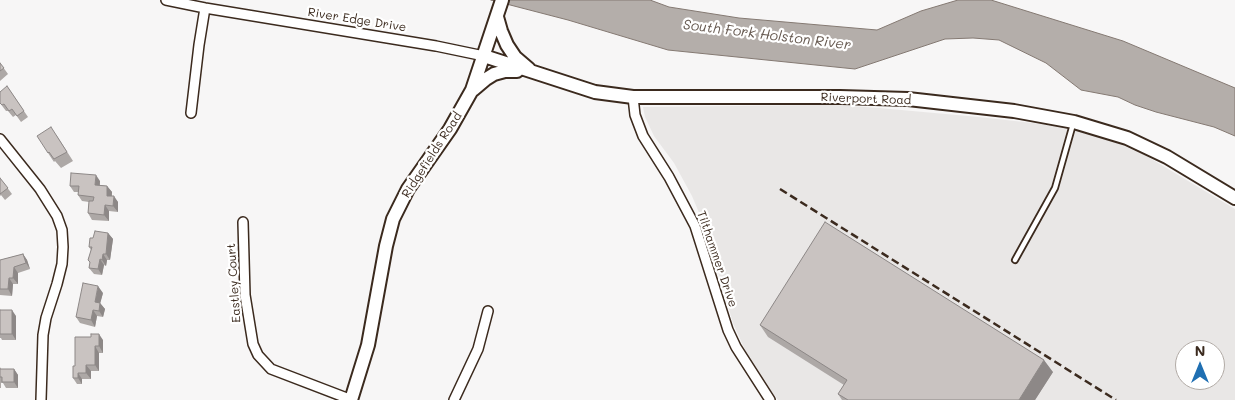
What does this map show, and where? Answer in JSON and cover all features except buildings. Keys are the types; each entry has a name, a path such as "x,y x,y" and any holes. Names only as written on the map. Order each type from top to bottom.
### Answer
{"main road":[{"name":"Ridgefields Road","path":"351,400 368,344 386,246 395,213 408,189 450,129 472,90 502,0"},
{"path":"497,16 501,31 511,51 524,66 537,74"},
{"name":"Riverport Road","path":"484,56 595,92 633,97 840,97 908,99 1014,111 1074,122 1126,138 1167,156 1235,198"},
{"path":"472,90 486,79 505,71 537,74"}],"street":[{"name":"River Edge Drive","path":"166,0 436,46 484,56"},
{"path":"191,113 205,8"},
{"name":"Tilthammer Drive","path":"633,97 635,115 643,136 669,176 695,226 728,330 736,347 770,400"},
{"path":"0,139 40,190 62,230 62,264 43,335 41,400"},
{"name":"Eastley Court","path":"243,222 245,295 252,344 258,355 271,369 351,400"},
{"path":"454,400 478,349 488,312"}],"lane":[{"path":"1015,260 1055,188 1074,122"}],"shaded area":[{"path":"834,105 879,108 1060,126 1095,134 1143,154 1235,209 1235,400 778,400 762,379 746,352 733,323 705,227 692,196 674,163 654,136 645,117 643,107"}],"water":[{"name":"South Fork Holston River","path":"491,0 650,0 669,7 739,18 877,30 921,11 958,0 991,0 1123,41 1235,88 1235,136 1214,127 1135,105 1118,97 1081,90 1046,63 999,40 973,38 945,39 855,69 668,50 568,20"}],"railway":[{"path":"780,189 1116,400"}]}
